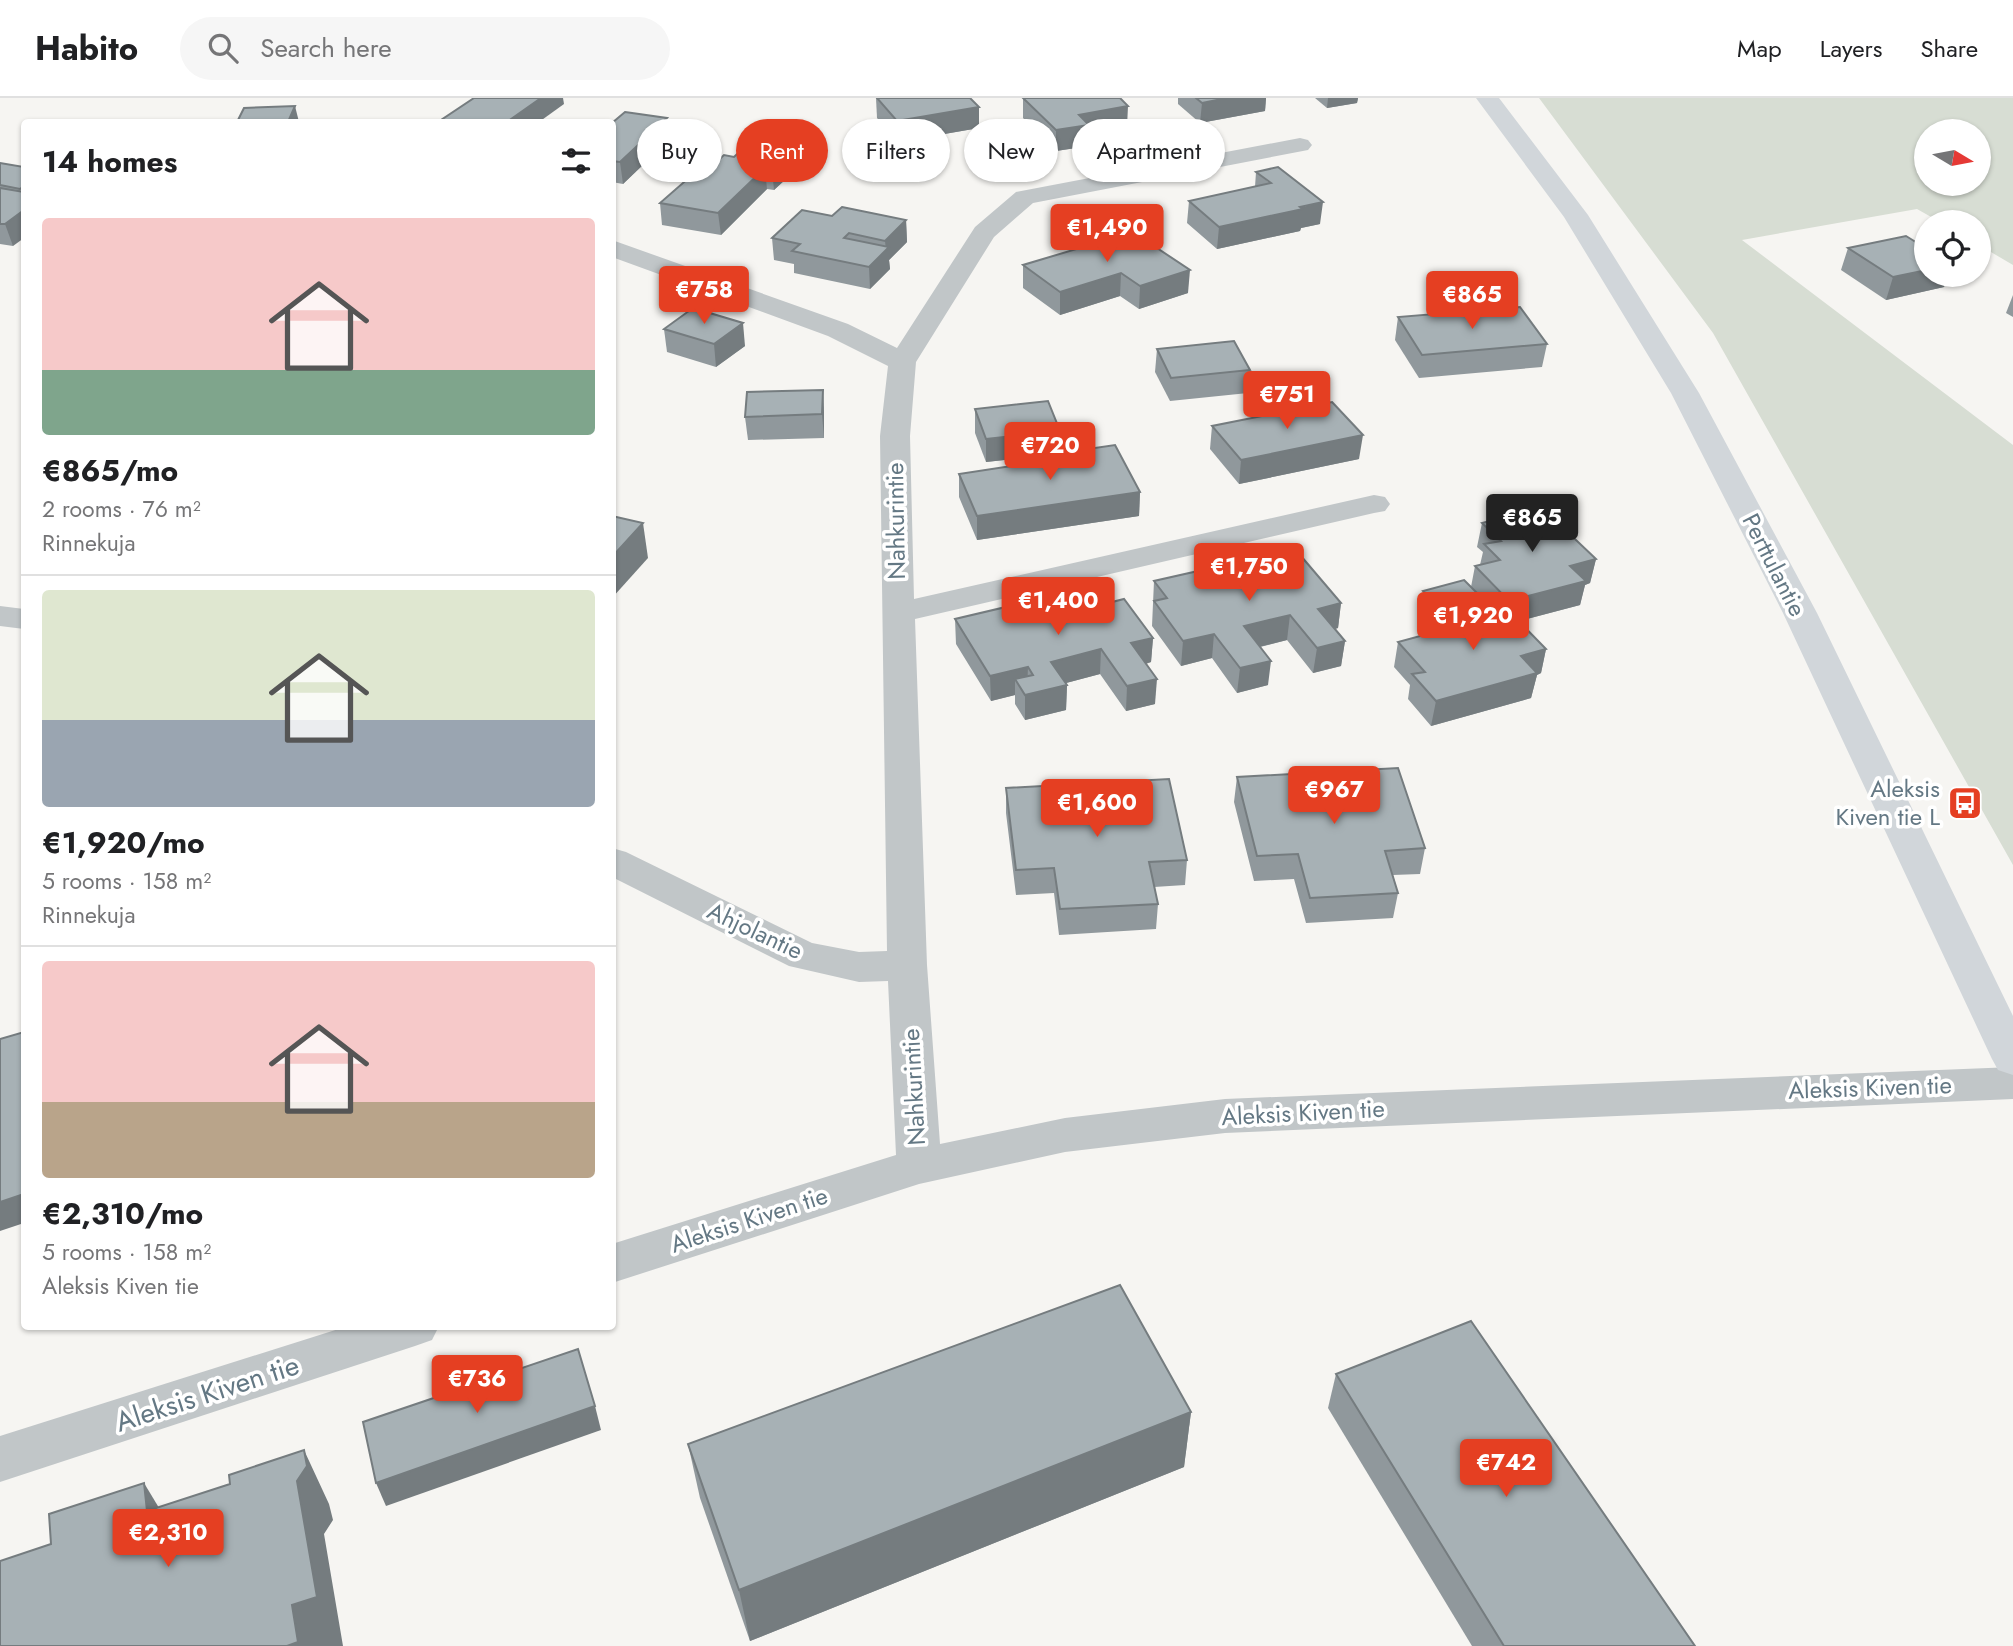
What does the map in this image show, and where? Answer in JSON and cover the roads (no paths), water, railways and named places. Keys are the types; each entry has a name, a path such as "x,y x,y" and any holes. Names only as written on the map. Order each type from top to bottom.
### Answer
{"street":[{"name":"Perttulantie","path":"1487,98 1575,215 1685,393 1800,614 2013,1059"},
{"name":"Nahkurintie","path":"919,1166 907,965 898,613 895,436 902,362 984,232 1025,197 1300,145"},
{"path":"616,249 838,330 902,362"},
{"path":"898,613 1374,504"},
{"path":"0,616 21,619"},
{"name":"Ahjolantie","path":"616,863 803,956 859,967 907,965"},
{"name":"Aleksis Kiven tie","path":"616,1263 919,1166 1065,1135 1225,1116 2013,1083"},
{"name":"Aleksis Kiven tie","path":"0,1459 403,1330"}],"place":[{"name":"Aleksis Kiven tie L","path":"1965,803"}]}
